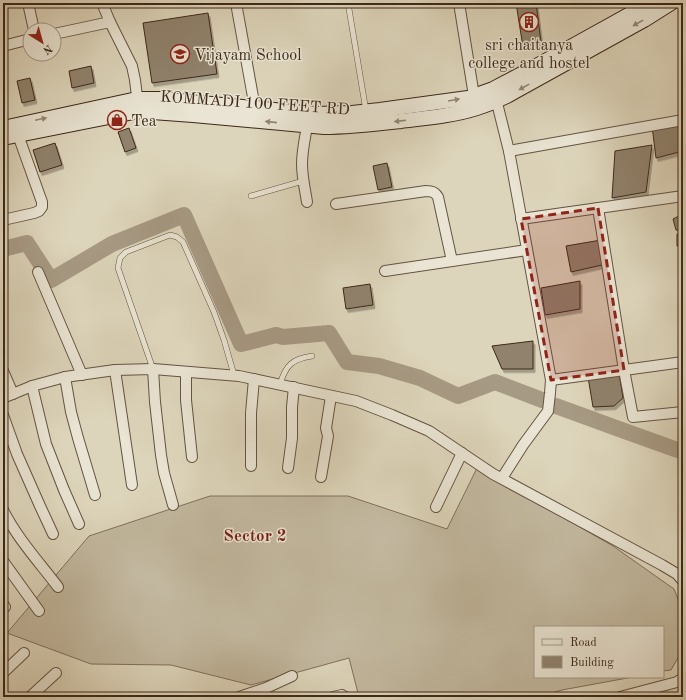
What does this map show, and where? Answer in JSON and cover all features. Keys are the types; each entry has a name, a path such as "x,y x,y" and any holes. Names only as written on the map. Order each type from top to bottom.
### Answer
{"main road":[{"name":"KOMMADI 100 FEET RD","path":"138,105 193,115 307,126 343,127 458,113 471,110 531,70 650,3"},
{"name":"KOMMADI 100 FEET RD","path":"3,138 165,99 315,114 334,114 366,112 446,102 474,96 495,95 582,55 671,3"},
{"path":"3,128 138,105"}],"street":[{"path":"28,3 32,22"},
{"path":"102,3 132,66 138,105"},
{"path":"236,3 255,108"},
{"path":"460,3 474,96"},
{"path":"62,32 110,22"},
{"path":"3,46 22,41"},
{"path":"495,95 509,151 551,380 548,411 523,445 502,478"},
{"path":"509,151 683,120"},
{"path":"307,126 302,163 307,202"},
{"path":"3,220 34,213 42,208 42,202 18,135"},
{"path":"336,204 426,191 436,193 452,261"},
{"path":"521,219 683,196"},
{"path":"598,208 633,417 683,412"},
{"path":"385,271 527,250"},
{"path":"38,272 82,375"},
{"path":"551,380 683,362"},
{"path":"153,369 161,455 164,473 173,505"},
{"path":"3,398 32,386 65,377 115,370 153,369 234,375 294,387 356,402 392,415 429,431 502,478 662,565 677,574 683,581"},
{"path":"115,370 132,485"},
{"path":"3,371 13,394"},
{"path":"186,372 187,407 192,457"},
{"path":"65,377 71,412 95,495"},
{"path":"251,466 251,413 254,379"},
{"path":"32,386 46,444 58,478 79,524"},
{"path":"288,468 292,438 292,407 294,387"},
{"path":"321,477 328,436 326,428 331,396"},
{"path":"3,415 17,454 53,534"},
{"path":"436,507 462,453"},
{"path":"3,510 17,535 58,587"},
{"path":"3,561 39,612"},
{"path":"3,673 24,653"},
{"path":"30,697 56,673"},
{"path":"239,697 266,688 292,676"},
{"path":"620,697 677,682 683,678"},
{"path":"333,697 342,695 345,697"}],"lane":[{"path":"348,3 366,112"},
{"path":"251,196 304,181"},
{"path":"153,369 118,268 120,258 126,252 170,235 177,237 183,242 214,312 234,375"},
{"path":"280,384 283,374 290,364 302,357 312,356"}],"highlighted area":[{"path":"598,208 624,370 551,380 521,219"}],"shaded area":[{"path":"477,468 613,546 674,589 683,612 683,649 671,670 664,671 664,626 534,626 534,678 628,678 562,690 538,697 359,697 349,658 251,685 171,665 91,664 7,633 89,536 210,496 348,496 447,529"}],"building":[{"name":"sri chaitanya college and hostel","path":"516,3 536,3 541,42 523,47"},
{"name":"Vijayam School","path":"208,13 217,74 152,83 143,23"},
{"path":"91,66 94,83 72,88 69,71"},
{"path":"30,78 35,100 22,103 17,81"},
{"path":"683,121 683,151 656,158 652,126"},
{"path":"129,128 136,148 125,152 118,132"},
{"path":"55,143 62,165 40,172 33,150"},
{"path":"652,145 646,192 612,198 615,151"},
{"path":"387,163 392,187 378,190 373,166"},
{"path":"683,214 683,230 676,230 673,219"},
{"path":"677,234 683,234 683,245 677,246"},
{"path":"601,240 602,265 571,272 566,246"},
{"path":"580,281 580,309 545,315 541,288"},
{"path":"370,284 373,305 346,309 343,288"},
{"path":"533,341 533,369 502,369 492,346"},
{"path":"619,373 623,398 614,406 593,407 588,377"}],"waterway":[{"path":"3,249 27,243 51,280 112,244 184,215 241,344 276,335 283,337 329,333 347,362 379,366 420,378 458,396 495,382 542,400"},
{"path":"556,406 683,452"}],"place":[{"name":"sri chaitanya college and hostel","path":"529,22"},
{"name":"Vijayam School","path":"180,54"},
{"name":"Tea","path":"117,120"}],"district":[{"name":"Sector 2","path":"255,535"}]}
